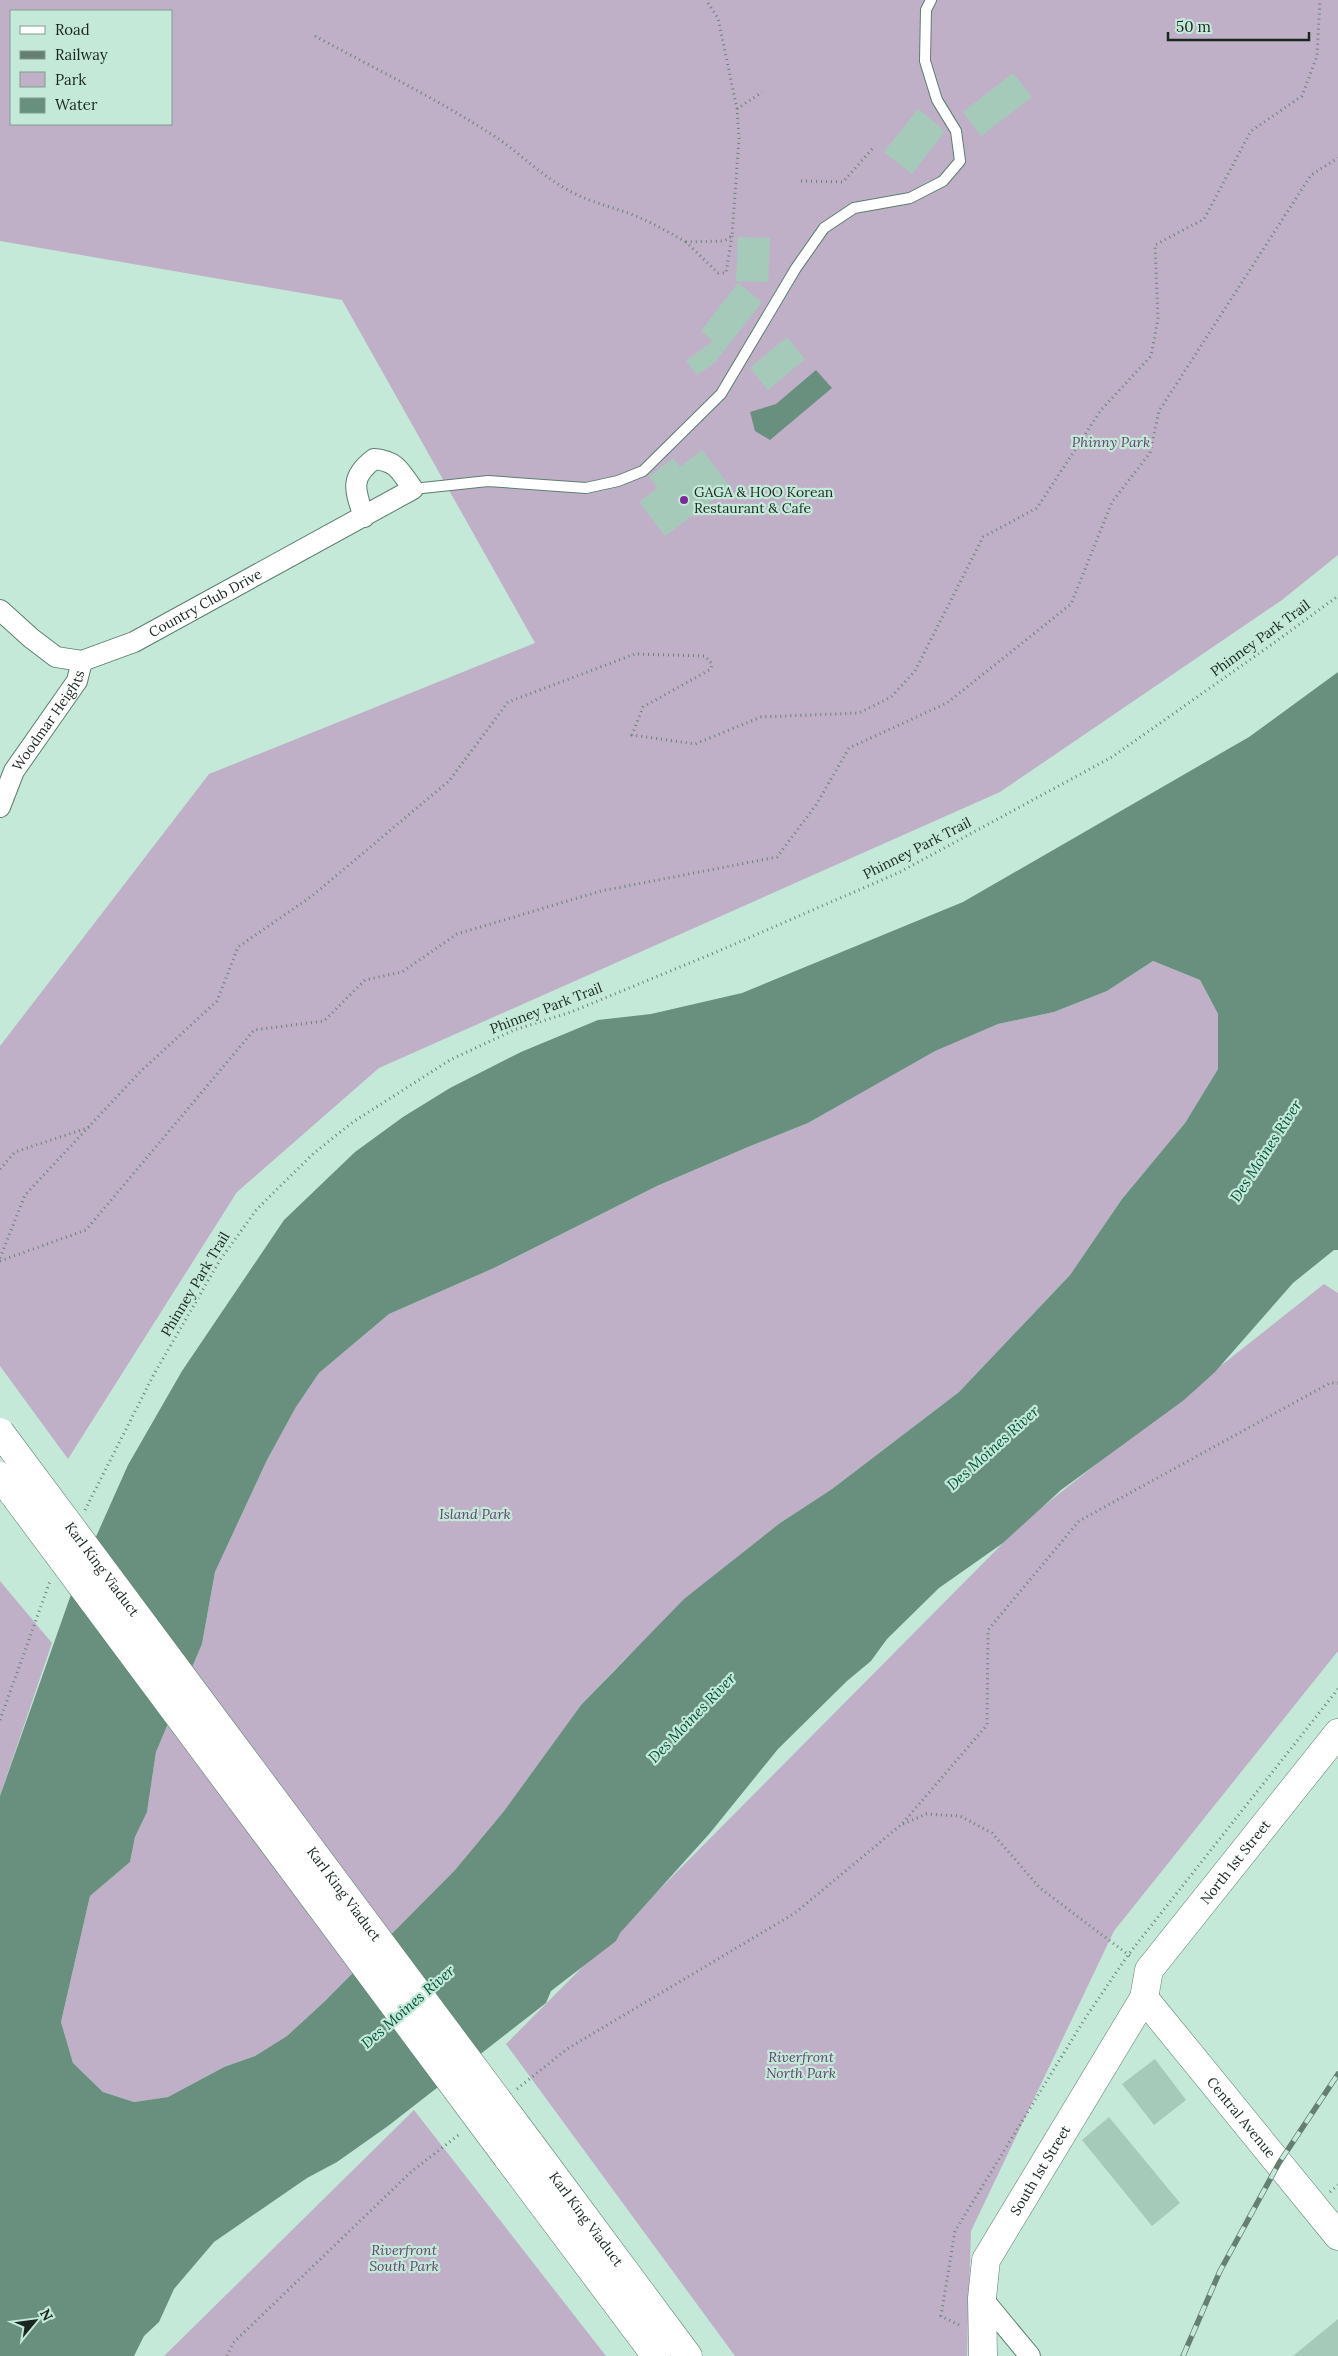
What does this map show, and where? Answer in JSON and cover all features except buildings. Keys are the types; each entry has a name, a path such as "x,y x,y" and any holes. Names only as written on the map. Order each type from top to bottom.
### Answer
{"main road":[{"name":"Karl King Viaduct","path":"0,1432 518,2150 656,2356"},
{"name":"Karl King Viaduct","path":"0,1476 518,2150 688,2356"},
{"name":"North 1st Street","path":"1144,1998 1149,1970 1338,1733"},
{"name":"Central Avenue","path":"1144,1998 1338,2236"},
{"name":"South 1st Street","path":"983,2347 982,2298 986,2260 1144,1998"}],"street":[{"path":"364,517 356,492 357,478 362,468 374,459 388,460 399,468 412,489"},
{"name":"Country Club Drive","path":"0,610 31,638 56,657 82,661 134,642 412,489"},
{"name":"Woodmar Heights","path":"0,807 14,771 77,681 82,661"},
{"path":"982,2298 1030,2356"}],"lane":[{"path":"412,489 488,481 586,488 618,481 642,471 721,394 796,268 824,228 854,208 910,198 943,181 960,161 956,131 937,100 925,61 926,10 930,0"}],"path":[{"path":"0,1260 25,1195 92,1126 140,1072 217,1001 238,947 312,896 450,781 508,702 635,654 705,656 712,664 712,669 643,707 632,735 695,744 761,717 859,713 891,697 915,671 983,537 1037,508 1101,410 1151,356 1158,319 1155,245 1204,219 1251,131 1302,96 1317,56 1320,0"},
{"path":"314,36 442,104 493,135 521,155 544,176 568,190 596,203 636,216 686,242 718,273 726,273 732,236 739,138 737,109 718,18 708,3"},
{"path":"737,109 762,92"},
{"path":"800,181 843,182 873,148"},
{"path":"0,1260 86,1230 254,1030 324,1021 364,980 402,972 457,934 601,891 777,856 816,805 849,748 947,704 1072,604 1112,502 1150,453 1159,411 1311,175 1338,158"},
{"path":"686,242 724,241 732,236"},
{"name":"Phinney Park Trail","path":"82,1516 153,1376 220,1260 256,1209 314,1153 353,1122 450,1060 514,1030 589,1005 900,872 1112,757 1338,596"},
{"path":"0,1169 15,1152 92,1126"},
{"path":"512,2092 567,2049 795,1913 902,1824 987,1725 988,1630 1079,1521 1330,1383 1338,1383"},
{"path":"0,1720 51,1577"},
{"path":"983,2347 941,2316 955,2231 1084,2020 1128,1955 1338,1689"},
{"path":"902,1824 926,1814 960,1816 992,1833 1040,1888 1128,1955"},
{"path":"226,2356 233,2343 404,2179 466,2129"}],"green space":[{"name":"Phinny Park","path":"0,0 1338,0 1338,555 1282,600 1000,792 379,1068 237,1192 68,1459 0,1366 0,1046 209,774 535,643 342,300 0,241"},
{"name":"Island Park","path":"1153,961 1200,980 1218,1014 1218,1069 1185,1123 1122,1199 1070,1275 959,1392 832,1489 780,1523 734,1560 625,1659 581,1705 504,1811 455,1870 325,2001 287,2036 255,2056 224,2067 168,2097 134,2102 103,2092 73,2063 61,2022 90,1896 130,1862 135,1837 147,1812 156,1752 202,1644 215,1572 267,1460 296,1407 319,1373 389,1314 494,1268 657,1186 808,1123 935,1050 998,1024 1054,1012 1107,991"},
{"name":"Riverfront North Park","path":"1324,1284 1338,1293 1338,1651 1114,1931 971,2231 967,2356 735,2356 506,2044 1027,1519"},
{"path":"0,1581 52,1643 0,1796"},
{"name":"Riverfront South Park","path":"414,2110 606,2356 164,2356"}],"water":[{"path":"816,370 832,388 770,440 755,431 750,412 776,404"},
{"name":"Des Moines River","path":"1338,672 1338,1250 1334,1250 1293,1283 1215,1372 1184,1400 1061,1490 1003,1543 939,1588 887,1639 871,1661 847,1681 778,1749 710,1833 620,1933 616,1941 551,1991 546,2003 388,2126 337,2162 307,2178 214,2242 174,2289 159,2322 144,2336 134,2356 0,2356 0,1796 74,1586 128,1465 182,1371 284,1220 355,1152 403,1117 450,1088 521,1052 598,1020 651,1014 742,993 963,902 1249,737","holes":["1153,961 1200,980 1218,1014 1218,1069 1185,1123 1122,1199 1070,1275 959,1392 832,1489 780,1523 684,1599 581,1705 504,1811 455,1870 325,2001 287,2036 255,2056 224,2067 168,2097 134,2102 103,2092 73,2063 61,2022 90,1896 130,1862 135,1837 147,1812 156,1752 202,1644 215,1572 267,1460 296,1407 319,1373 389,1314 494,1268 657,1186 808,1123 935,1051 998,1024 1054,1012 1107,991"]}],"railway":[{"path":"1183,2356 1220,2271 1279,2163 1338,2074"}],"place":[{"name":"GAGA & HOO Korean Restaurant & Cafe","path":"684,500"}]}
